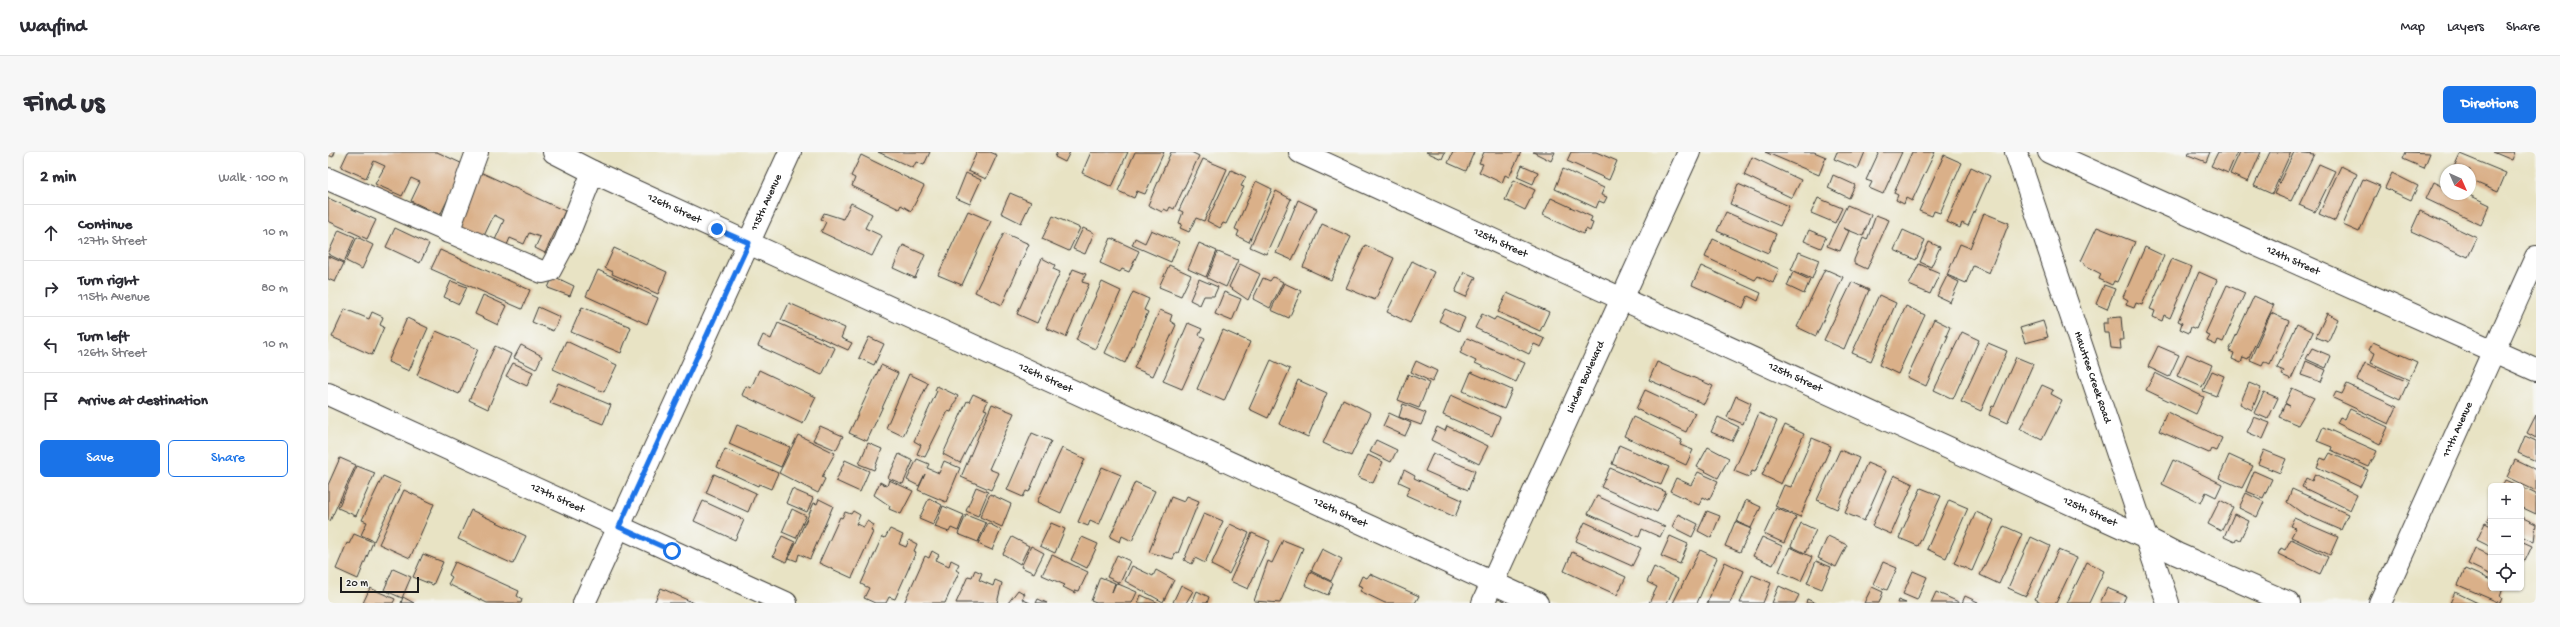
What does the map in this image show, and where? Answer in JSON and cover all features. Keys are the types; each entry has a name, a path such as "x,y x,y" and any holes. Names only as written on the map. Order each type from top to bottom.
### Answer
{"street":[{"path":"448,232 477,152"},
{"name":"126th Street","path":"554,152 593,172 1537,603"},
{"name":"115th Avenue","path":"584,603 790,152"},
{"name":"125th Street","path":"1300,152 2146,538 2177,554 2289,603"},
{"name":"Linden Boulevard","path":"1483,603 1689,152"},
{"name":"Hawtree Creek Road","path":"2016,152 2168,603"},
{"name":"124th Street","path":"2049,152 2536,370"},
{"path":"328,179 542,272 550,270 565,242 593,172"},
{"name":"111th Avenue","path":"2380,603 2536,257"},
{"name":"127th Street","path":"328,394 786,603"}],"building":[{"path":"328,152 335,152 333,157 328,155"},
{"path":"348,152 437,152 465,165 440,215 411,201 420,182 411,178 402,196 375,184 385,166 374,161 366,178 341,167"},
{"path":"878,152 930,152 924,165 916,162 913,168"},
{"path":"977,152 990,152 997,155 986,179 968,171"},
{"path":"1057,152 1070,152 1065,162 1055,157"},
{"path":"1091,152 1128,152 1112,187 1082,173"},
{"path":"1135,152 1164,152 1145,194 1137,191 1134,198 1118,191"},
{"path":"1171,152 1191,152 1199,156 1174,209 1170,207 1168,211 1164,209 1162,212 1148,205"},
{"path":"1426,152 1445,152 1442,159"},
{"path":"1453,152 1474,152 1466,171 1448,163"},
{"path":"1484,152 1521,152 1509,177 1505,175 1502,183 1479,172 1483,164 1479,163"},
{"path":"1533,152 1555,152 1551,161"},
{"path":"1571,152 1596,152 1617,161 1609,180 1567,161"},
{"path":"1765,152 1814,152 1826,157 1819,175"},
{"path":"1837,152 1865,152 1858,169 1834,159"},
{"path":"1879,152 1902,152 1883,194 1869,188 1872,182 1866,180"},
{"path":"1912,152 1935,152 1912,201 1906,198 1904,204 1896,200 1898,195 1894,193"},
{"path":"2189,152 2210,152 2206,162 2188,155"},
{"path":"2218,152 2237,152 2228,173 2211,166"},
{"path":"2240,152 2261,152 2248,182 2230,174"},
{"path":"2270,152 2291,152 2272,194 2254,186"},
{"path":"2294,152 2314,154 2291,201 2274,194"},
{"path":"2406,152 2430,153 2424,168 2403,159"},
{"path":"2493,152 2515,152 2512,160"},
{"path":"2460,154 2506,173 2498,192 2476,183 2476,164 2455,164"},
{"path":"861,155 924,186 911,211 901,205 899,209 852,186 855,178 851,176"},
{"path":"1944,155 1962,163 1940,213 1934,211 1932,216 1919,211"},
{"path":"1752,157 1801,180 1792,198 1744,175"},
{"path":"1203,159 1227,169 1204,221 1196,218 1189,232 1180,228 1182,224 1179,223 1183,212 1179,210"},
{"path":"2319,164 2335,171 2315,212 2299,205"},
{"path":"1522,165 1538,172 1533,184 1517,177"},
{"path":"2341,166 2357,174 2335,221 2319,214"},
{"path":"1971,167 1990,176 1968,226 1962,223 1960,228 1947,222"},
{"path":"1563,169 1604,188 1601,195 1607,197 1604,203 1599,201 1596,208 1555,189"},
{"path":"1231,170 1246,177 1241,186 1244,187 1226,224 1223,223 1220,228 1207,221"},
{"path":"478,171 565,211 545,253 535,248 540,237 529,233 524,244 510,238 507,245 495,240 504,220 494,215 483,238 455,225"},
{"path":"966,173 981,180 970,204 956,198"},
{"path":"2392,173 2418,186 2411,200 2385,188"},
{"path":"1833,175 1855,185 1849,198 1828,188"},
{"path":"2363,179 2380,186 2359,232 2343,225"},
{"path":"1514,180 1535,190 1525,210 1505,200"},
{"path":"1256,181 1272,189 1249,242 1237,236 1239,231 1235,229"},
{"path":"2434,182 2440,185 2440,200 2476,200 2476,198 2490,205 2481,225 2426,199"},
{"path":"1738,184 1789,206 1780,226 1730,204"},
{"path":"1276,191 1291,199 1266,254 1250,247"},
{"path":"1010,193 1031,202 1021,223 1001,213"},
{"path":"328,198 376,220 367,239 328,221"},
{"path":"1551,198 1592,217 1590,222 1593,223 1590,231 1586,229 1583,234 1543,215"},
{"path":"1818,198 1842,208 1835,223 1811,213"},
{"path":"1298,200 1317,209 1292,260 1276,253"},
{"path":"851,203 872,214 865,228 882,236 872,256 821,232 826,222 821,219 824,213 843,219"},
{"path":"1847,205 1871,215 1863,236 1843,228 1849,231 1840,251 1827,246"},
{"path":"968,211 991,221 962,285 938,275"},
{"path":"2420,211 2477,238 2468,257 2411,231"},
{"path":"1726,212 1776,234 1768,253 1717,231"},
{"path":"1984,213 2009,223 1989,273 1973,266 1966,283 1947,275 1960,244 1970,248"},
{"path":"1876,215 1889,220 1867,269 1854,263 1854,260 1863,238 1867,240"},
{"path":"1053,216 1080,228 1069,251 1042,239"},
{"path":"1322,224 1351,237 1331,280 1303,267"},
{"path":"2097,227 2135,242 2117,282 2114,281 2112,285 2099,279 2101,274 2084,265 2085,263 2081,261"},
{"path":"395,228 429,244 420,263 386,247"},
{"path":"1083,228 1094,233 1085,254 1073,249"},
{"path":"339,230 355,237 344,262 328,254"},
{"path":"1151,230 1179,242 1171,262 1132,245 1135,238 1145,243"},
{"path":"1809,230 1826,237 1821,248 1804,241"},
{"path":"1903,230 1925,240 1916,260 1894,250"},
{"path":"1004,233 1029,244 1002,305 975,292"},
{"path":"357,237 373,245 362,269 346,261"},
{"path":"1111,238 1139,251 1129,272 1122,269 1120,272 1100,263"},
{"path":"1713,239 1779,269 1773,283 1758,276 1755,280 1705,257"},
{"path":"1929,242 1940,247 1931,267 1920,262"},
{"path":"1199,243 1217,251 1206,277 1188,269"},
{"path":"903,245 925,255 915,278 893,268"},
{"path":"1365,245 1394,258 1375,300 1346,288"},
{"path":"2145,247 2164,256 2142,305 2136,303 2134,308 2126,305 2128,300 2123,297"},
{"path":"614,248 667,272 658,294 612,274 613,272 605,268"},
{"path":"440,250 530,290 522,309 431,269"},
{"path":"1218,252 1238,260 1226,287 1207,278"},
{"path":"1799,252 1819,260 1812,279 1791,270"},
{"path":"328,256 344,263 335,282 328,279"},
{"path":"1042,258 1055,265 1053,269 1060,272 1037,323 1017,314"},
{"path":"2172,259 2192,267 2170,318 2164,315 2162,321 2153,317 2155,311 2150,309"},
{"path":"1412,261 1434,272 1410,323 1387,312"},
{"path":"1240,264 1260,274 1248,300 1229,287"},
{"path":"1919,264 1940,273 1930,294 1909,285"},
{"path":"1169,265 1191,275 1181,296 1159,287"},
{"path":"1701,266 1761,293 1758,301 1748,296 1743,308 1692,285"},
{"path":"1073,269 1086,274 1082,282 1089,284 1066,337 1046,328"},
{"path":"1825,269 1843,277 1816,336 1797,327"},
{"path":"598,270 658,298 647,324 586,296"},
{"path":"1464,272 1476,277 1466,297 1455,292"},
{"path":"1793,272 1810,280 1804,294 1787,286"},
{"path":"2199,272 2217,280 2196,329 2191,327 2189,333 2180,329 2182,323 2178,321"},
{"path":"553,276 574,286 570,296 548,288"},
{"path":"1947,276 1959,282 1950,302 1937,296"},
{"path":"1273,277 1283,282 1270,308 1253,299 1263,278 1270,281"},
{"path":"1199,279 1218,287 1214,296 1204,296 1200,305 1190,300"},
{"path":"451,281 467,287 459,304 444,297"},
{"path":"1102,282 1121,291 1095,349 1076,340"},
{"path":"1852,282 1869,290 1844,349 1824,340"},
{"path":"1284,283 1301,291 1289,318 1271,310"},
{"path":"2104,285 2115,289 2107,309 2096,304"},
{"path":"2227,285 2245,293 2223,342 2218,340 2216,345 2207,341 2210,336 2205,334"},
{"path":"1133,292 1149,299 1144,310 1148,312 1125,363 1105,353"},
{"path":"1224,292 1241,299 1232,321 1215,314"},
{"path":"1507,293 1549,312 1540,331 1498,312"},
{"path":"483,295 507,306 498,325 475,314"},
{"path":"1879,295 1896,303 1871,361 1852,353"},
{"path":"2254,296 2274,305 2248,359 2243,357 2241,363 2232,359 2234,353 2229,351"},
{"path":"789,303 845,328 841,338 852,343 848,350 781,320"},
{"path":"1906,306 1925,315 1898,374 1879,365"},
{"path":"538,307 560,317 553,331 532,322"},
{"path":"582,307 631,327 621,353 571,332"},
{"path":"345,309 369,319 372,312 383,317 380,325 384,327 372,355 332,337"},
{"path":"1445,309 1465,318 1459,331 1439,321"},
{"path":"1160,310 1172,315 1170,321 1176,325 1153,376 1134,368"},
{"path":"2271,313 2289,321 2270,364 2264,361 2262,365 2250,360"},
{"path":"2327,313 2338,319 2328,342 2316,337"},
{"path":"1482,314 1494,320 1496,317 1545,339 1541,347 1534,344 1529,354 1475,328"},
{"path":"2121,317 2123,340 2120,340 2121,349 2111,348 2109,333 2104,333 2103,323 2108,323 2108,318"},
{"path":"407,318 428,328 409,371 388,362"},
{"path":"1934,319 1950,327 1946,336 1948,336 1926,386 1907,377"},
{"path":"2043,321 2048,337 2025,343 2020,328"},
{"path":"778,323 835,348 822,375 758,346 763,335 771,339"},
{"path":"1188,323 1202,329 1199,335 1205,338 1182,389 1163,381"},
{"path":"2297,324 2313,332 2291,379 2282,375 2284,371 2277,368"},
{"path":"1223,330 1250,342 1224,401 1197,389"},
{"path":"436,331 478,349 459,394 417,375"},
{"path":"1962,332 1979,340 1953,399 1934,390"},
{"path":"869,337 884,344 874,365 859,358"},
{"path":"1467,338 1525,363 1516,382 1475,363 1476,361 1460,353"},
{"path":"566,341 617,365 604,392 553,369"},
{"path":"2373,342 2417,362 2409,380 2371,363 2375,353 2369,350"},
{"path":"1988,343 2007,351 1981,411 1961,402"},
{"path":"521,345 542,356 536,369 514,358"},
{"path":"495,346 511,354 488,409 469,400"},
{"path":"2158,346 2179,355 2169,377 2148,367"},
{"path":"2312,348 2331,356 2326,368 2306,359"},
{"path":"2187,354 2212,365 2202,387 2177,376"},
{"path":"2016,357 2033,364 2007,423 1989,415"},
{"path":"1271,360 1290,369 1268,418 1249,409"},
{"path":"1416,361 1437,371 1432,382 1411,372"},
{"path":"2306,361 2326,370 2321,382 2301,375"},
{"path":"1657,362 1713,386 1704,404 1649,380"},
{"path":"513,363 533,372 527,386 506,376"},
{"path":"2365,363 2408,382 2400,400 2357,380"},
{"path":"881,365 898,373 867,441 849,433"},
{"path":"759,370 816,397 803,424 742,395 746,386 751,388"},
{"path":"2212,371 2224,376 2216,396 2203,391"},
{"path":"1471,372 1512,390 1504,409 1463,391"},
{"path":"2155,373 2204,397 2196,414 2146,390"},
{"path":"909,374 928,383 903,436 886,428"},
{"path":"1408,374 1429,383 1419,408 1398,400"},
{"path":"1298,380 1327,393 1308,437 1279,424"},
{"path":"558,383 611,405 603,424 550,403"},
{"path":"2249,383 2261,388 2252,410 2240,404"},
{"path":"2347,384 2397,407 2389,424 2333,398 2336,392 2342,394"},
{"path":"2042,385 2053,390 2051,394 2062,400 2042,440 2020,429"},
{"path":"937,386 958,396 951,412 948,411 925,457 917,454 921,445 914,441 937,391 935,390"},
{"path":"2292,388 2314,398 2298,425 2279,417 2285,404 2290,406 2285,403"},
{"path":"1645,390 1695,413 1686,432 1636,409"},
{"path":"2264,392 2278,398 2268,419 2254,413"},
{"path":"973,394 988,401 984,409 987,410 960,463 943,454 967,401 969,402"},
{"path":"1451,395 1500,417 1492,436 1443,415"},
{"path":"1736,396 1751,403 1743,424 1727,417"},
{"path":"1343,399 1371,413 1351,456 1323,443"},
{"path":"992,404 1014,413 989,469 999,473 991,490 961,477"},
{"path":"1403,404 1426,413 1421,425 1399,417"},
{"path":"2350,409 2388,427 2380,444 2337,423 2340,417 2345,419"},
{"path":"2167,412 2222,438 2216,451 2211,449 2209,453 2159,431"},
{"path":"1389,413 1411,423 1405,436 1383,426"},
{"path":"1759,413 1777,421 1755,472 1752,471 1749,477 1734,471"},
{"path":"2536,415 2536,438 2527,433"},
{"path":"1633,417 1682,440 1680,445 1693,450 1686,465 1624,436"},
{"path":"1718,417 1739,427 1732,441 1711,432"},
{"path":"2254,417 2270,423 2263,439 2247,432"},
{"path":"737,425 790,447 781,467 729,444"},
{"path":"1785,425 1804,434 1781,484 1762,475"},
{"path":"820,426 843,436 836,450 813,440"},
{"path":"1447,426 1488,446 1479,464 1431,440 1437,427 1445,431"},
{"path":"2323,427 2377,451 2369,467 2331,450 2332,447 2317,441"},
{"path":"1032,433 1051,441 1029,492 1026,491 1023,497 1007,490"},
{"path":"798,435 835,453 822,477 825,479 818,493 779,473"},
{"path":"2525,436 2536,441 2536,461 2518,453"},
{"path":"1812,438 1831,446 1800,517 1775,506 1784,485 1791,487"},
{"path":"1376,440 1397,450 1391,462 1370,452"},
{"path":"868,443 882,449 874,470 859,464"},
{"path":"1619,445 1669,467 1661,485 1612,464"},
{"path":"1708,447 1729,458 1718,478 1697,467"},
{"path":"1062,448 1085,459 1061,513 1037,502"},
{"path":"725,449 778,473 771,489 759,484 758,486 717,467"},
{"path":"1840,450 1859,458 1837,509 1817,500"},
{"path":"2264,450 2286,459 2280,473 2258,464"},
{"path":"1433,453 1475,471 1468,490 1425,471"},
{"path":"2330,453 2368,470 2360,487 2317,467 2321,458 2326,460"},
{"path":"899,454 913,461 903,484 888,478"},
{"path":"1368,455 1383,462 1373,483 1358,477"},
{"path":"2229,455 2253,466 2242,488 2219,478"},
{"path":"340,458 356,465 330,521 328,520 328,485"},
{"path":"917,459 929,464 927,468 939,473 944,461 960,468 946,502 918,490 925,474 919,486 907,480"},
{"path":"845,460 869,471 860,492 836,481"},
{"path":"2173,460 2222,484 2216,497 2206,492 2201,503 2162,484"},
{"path":"2515,460 2536,470 2536,491 2524,485 2524,483 2519,483 2507,477"},
{"path":"1867,463 1886,471 1864,521 1845,513"},
{"path":"357,466 375,473 356,516 338,508"},
{"path":"1102,467 1121,475 1099,525 1090,521 1088,526 1078,522"},
{"path":"1610,468 1666,492 1657,512 1601,487"},
{"path":"1404,470 1415,476 1414,478 1462,500 1455,517 1406,495 1410,487 1399,482"},
{"path":"2254,471 2272,479 2263,498 2246,491"},
{"path":"1698,472 1718,481 1709,500 1703,497 1699,505 1670,491 1676,478 1691,485"},
{"path":"714,474 756,493 748,512 706,493"},
{"path":"2315,474 2357,495 2350,510 2302,487 2306,478 2312,481"},
{"path":"1894,475 1913,484 1891,534 1872,526"},
{"path":"383,476 401,484 374,541 361,535 367,522 362,520"},
{"path":"889,480 913,491 901,514 889,509 890,506 874,495 880,482 887,486"},
{"path":"2505,480 2512,483 2504,483"},
{"path":"1135,482 1155,491 1132,541 1122,536 1120,542 1110,537"},
{"path":"976,487 988,492 978,516 966,511"},
{"path":"1921,488 1941,496 1918,546 1899,538"},
{"path":"2524,488 2536,494 2536,514 2524,508"},
{"path":"792,489 813,498 807,512 786,503"},
{"path":"2292,489 2348,514 2341,530 2302,513 2287,502"},
{"path":"404,490 434,504 410,558 379,544"},
{"path":"2246,493 2264,502 2257,517 2239,508"},
{"path":"990,494 1011,504 1002,527 980,517"},
{"path":"1187,496 1199,501 1178,553 1176,552 1173,559 1149,552 1171,497 1184,502"},
{"path":"1597,496 1665,527 1660,537 1642,529 1639,537 1588,514"},
{"path":"929,498 942,505 933,525 919,519"},
{"path":"819,499 833,506 810,559 799,554 797,561 789,558 814,503 817,504"},
{"path":"1746,500 1761,507 1751,528 1737,522"},
{"path":"1949,500 1968,508 1946,558 1927,549"},
{"path":"2220,500 2233,507 2221,531 2208,524"},
{"path":"703,501 744,520 735,540 694,521"},
{"path":"943,506 964,515 958,531 951,528 949,532 935,527"},
{"path":"1776,508 1796,517 1784,543 1764,534"},
{"path":"792,509 806,516 796,538 782,532"},
{"path":"471,510 526,536 513,564 458,539"},
{"path":"853,511 860,515 856,524 864,527 867,521 874,525 871,531 873,532 852,578 819,563 840,517 842,518 845,512 851,514"},
{"path":"1707,511 1720,516 1711,538 1698,531"},
{"path":"1976,512 1994,520 1972,571 1954,563"},
{"path":"1204,513 1223,521 1205,563 1195,558 1192,564 1184,560"},
{"path":"1678,514 1698,524 1692,537 1672,527"},
{"path":"2234,514 2249,521 2240,540 2237,538 2235,542 2224,537"},
{"path":"966,515 986,523 978,542 958,534"},
{"path":"2294,518 2338,537 2330,555 2291,537 2296,528 2290,526"},
{"path":"2524,518 2536,524 2534,542 2524,537"},
{"path":"1585,522 1641,548 1632,566 1576,541"},
{"path":"1735,522 1751,529 1740,552 1725,546"},
{"path":"988,523 1001,530 992,550 978,544"},
{"path":"1051,523 1065,529 1055,553 1040,546"},
{"path":"1801,523 1816,530 1805,553 1791,546"},
{"path":"2485,523 2488,524 2488,546 2477,540"},
{"path":"1230,524 1249,533 1229,574 1211,565"},
{"path":"2004,526 2022,534 1999,584 1980,575"},
{"path":"890,529 903,535 899,544 906,547 909,540 917,544 914,551 916,552 895,599 889,597 886,603 875,603 864,598 869,588 861,584 882,537 885,538"},
{"path":"1252,533 1270,541 1248,589 1230,581"},
{"path":"354,534 373,542 358,579 336,569 347,543 349,544"},
{"path":"782,536 795,542 786,562 773,556"},
{"path":"1670,536 1688,544 1680,564 1661,556"},
{"path":"1828,536 1847,545 1836,567 1818,558"},
{"path":"1012,537 1029,546 1020,564 1003,554"},
{"path":"1082,537 1098,544 1087,568 1071,560"},
{"path":"1762,537 1782,546 1773,565 1753,556"},
{"path":"2031,537 2050,546 2026,596 2008,588"},
{"path":"2291,539 2328,557 2320,574 2278,554 2281,548 2285,550"},
{"path":"1283,540 1303,548 1280,603 1254,601 1268,561 1272,563"},
{"path":"2524,542 2532,546 2524,560"},
{"path":"1031,546 1044,553 1034,573 1021,567"},
{"path":"1790,547 1812,557 1801,581 1779,571"},
{"path":"2475,548 2488,554 2488,574 2468,564"},
{"path":"1322,549 1342,559 1331,581 1311,571"},
{"path":"1700,550 1717,558 1697,603 1673,603"},
{"path":"2058,550 2077,558 2056,603 2043,603 2035,599"},
{"path":"932,551 939,555 936,560 949,566 951,560 959,564 956,570 959,572 945,603 904,603 925,556 929,558"},
{"path":"1572,552 1626,577 1617,595 1564,571"},
{"path":"423,554 443,562 433,585 413,577"},
{"path":"1052,555 1088,572 1079,591 1075,590 1075,593 1063,587 1065,585 1042,575"},
{"path":"1117,555 1130,561 1120,583 1107,577"},
{"path":"1816,561 1831,567 1822,589 1807,583"},
{"path":"455,562 519,591 517,596 522,599 521,603 487,603 448,584 452,577 449,575"},
{"path":"1725,562 1744,571 1730,603 1707,603"},
{"path":"1883,562 1897,568 1887,590 1873,584"},
{"path":"2087,562 2104,571 2089,603 2067,603"},
{"path":"1132,566 1153,576 1156,570 1174,580 1163,602 1125,581"},
{"path":"1654,567 1678,579 1667,603 1649,603 1657,587 1647,582"},
{"path":"393,569 411,577 402,598 384,590"},
{"path":"2465,569 2488,579 2488,591 2502,591 2500,597 2502,598 2500,603 2458,585"},
{"path":"975,570 982,573 979,580 993,586 995,580 1002,583 997,603 956,603 968,576 972,577"},
{"path":"1913,571 1927,577 1917,600 1903,594"},
{"path":"1310,572 1333,583 1328,595 1305,585"},
{"path":"1370,574 1419,596 1415,603 1385,603 1360,591 1363,587 1358,585 1362,576 1367,578"},
{"path":"1752,575 1771,583 1763,603 1740,603"},
{"path":"1100,577 1115,583 1112,592 1116,583 1137,592 1132,603 1096,603 1091,601"},
{"path":"1181,585 1193,591 1186,603 1175,603 1173,602"},
{"path":"1779,586 1799,595 1795,603 1772,603"},
{"path":"1872,587 1883,592 1879,603 1864,603"},
{"path":"370,588 395,599 393,603 363,603"},
{"path":"661,588 694,603 654,603"},
{"path":"2107,588 2126,596 2123,603 2100,603"},
{"path":"1018,590 1025,594 1022,599 1030,603 1008,603"},
{"path":"1197,591 1209,597 1207,603 1192,603"},
{"path":"1936,592 1961,603 1931,603"},
{"path":"2455,592 2478,603 2450,603"},
{"path":"1141,595 1159,603 1138,603"},
{"path":"1965,596 1978,602 1978,603 1962,603"},
{"path":"403,597 414,603 401,603"},
{"path":"1038,599 1047,603 1036,603"},
{"path":"1807,599 1816,603 1806,603"},
{"path":"1898,600 1906,603 1897,603"}],"route":[{"path":"672,551 619,527 749,243 717,229"}]}
